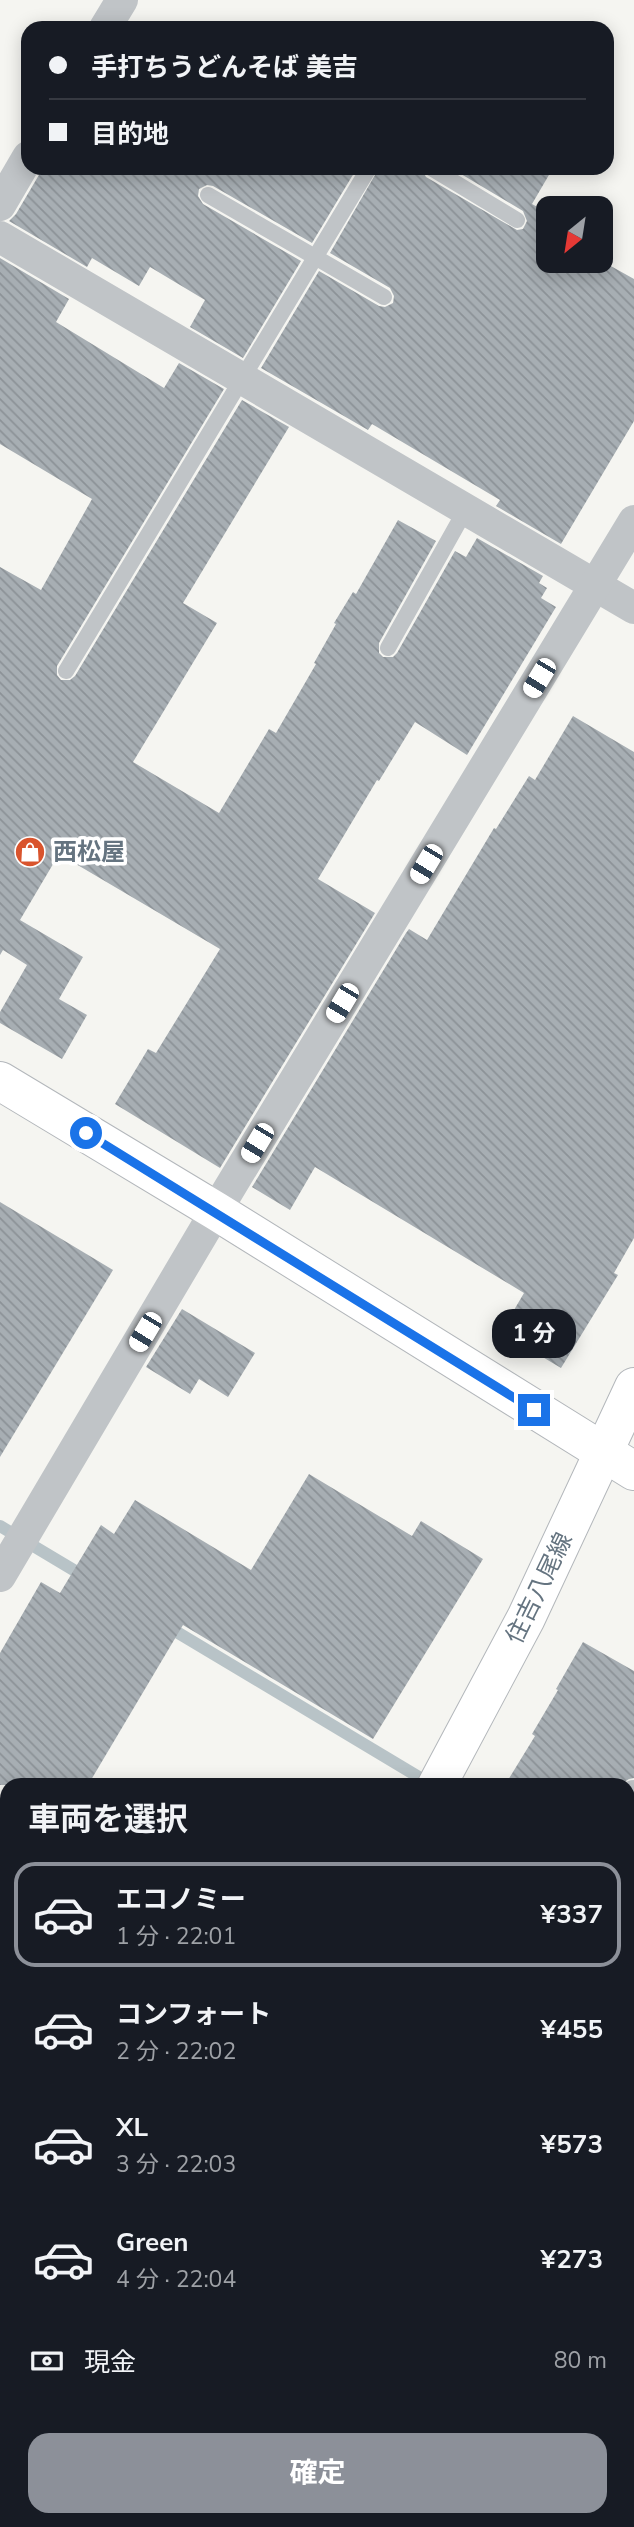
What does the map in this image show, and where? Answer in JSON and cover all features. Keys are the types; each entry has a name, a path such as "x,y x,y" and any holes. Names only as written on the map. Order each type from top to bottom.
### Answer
{"street":[{"path":"109,21 122,0"},
{"path":"0,205 21,170"},
{"path":"0,237 634,608"},
{"path":"4,1569 216,1211 634,521"},
{"path":"0,1081 216,1211 619,1462"},
{"name":"住吉八尾線","path":"443,1774 526,1618 619,1462 634,1387"}],"lane":[{"path":"66,671 365,175"},
{"path":"443,175 517,220"},
{"path":"208,195 384,297"},
{"path":"388,648 466,509"}],"building":[{"path":"39,175 353,175 312,243 213,186 207,185 199,189 198,196 203,204 301,261 243,358 190,327 205,300 150,267 139,286 92,258 87,267 9,221"},
{"path":"375,175 425,175 517,230 523,229 527,221 523,211 463,175 549,175 532,204 536,206 536,273 613,273 613,267 634,279 634,421 561,544 496,506 500,500 372,424 368,430 261,368 319,271 379,306 385,307 393,303 394,296 390,288 330,253"},
{"path":"0,258 69,299 56,322 164,388 179,363 224,389 57,666 57,675 61,680 70,680 75,676 242,400 289,427 183,603 217,623 133,762 219,813 269,729 276,733 316,664 314,663 336,624 334,623 353,592 356,594 398,520 436,541 379,643 379,653 383,657 393,657 397,653 455,551 466,557 477,538 543,576 539,583 547,588 541,598 556,607 467,755 415,722 379,781 377,780 318,879 375,913 220,1168 115,1104 148,1049 156,1053 220,949 59,854 20,920 83,957 59,999 87,1015 62,1059 0,1023 0,1012 27,965 3,950 0,955 0,567 41,590 92,499 0,444"},
{"path":"573,716 634,752 634,1238 614,1273 618,1275 561,1368 501,1332 524,1293 315,1167 290,1210 252,1187 406,933 409,929 427,940 494,828 496,829 529,776 535,780"},
{"path":"0,1202 113,1270 0,1457"},
{"path":"182,1309 255,1353 228,1397 199,1379 190,1394 146,1367"},
{"path":"309,1474 412,1536 421,1521 483,1559 373,1739 183,1625 92,1778 0,1778 0,1653 41,1582 60,1593 101,1525 114,1534 135,1500 251,1570"},
{"path":"583,1642 634,1671 634,1778 509,1778 535,1736 532,1734 558,1690 556,1689"}],"waterway":[{"path":"0,1526 87,1578"},
{"path":"165,1625 420,1778"}],"place":[{"name":"西松屋","path":"30,852"}],"route":[{"path":"86,1133 534,1410"}]}
